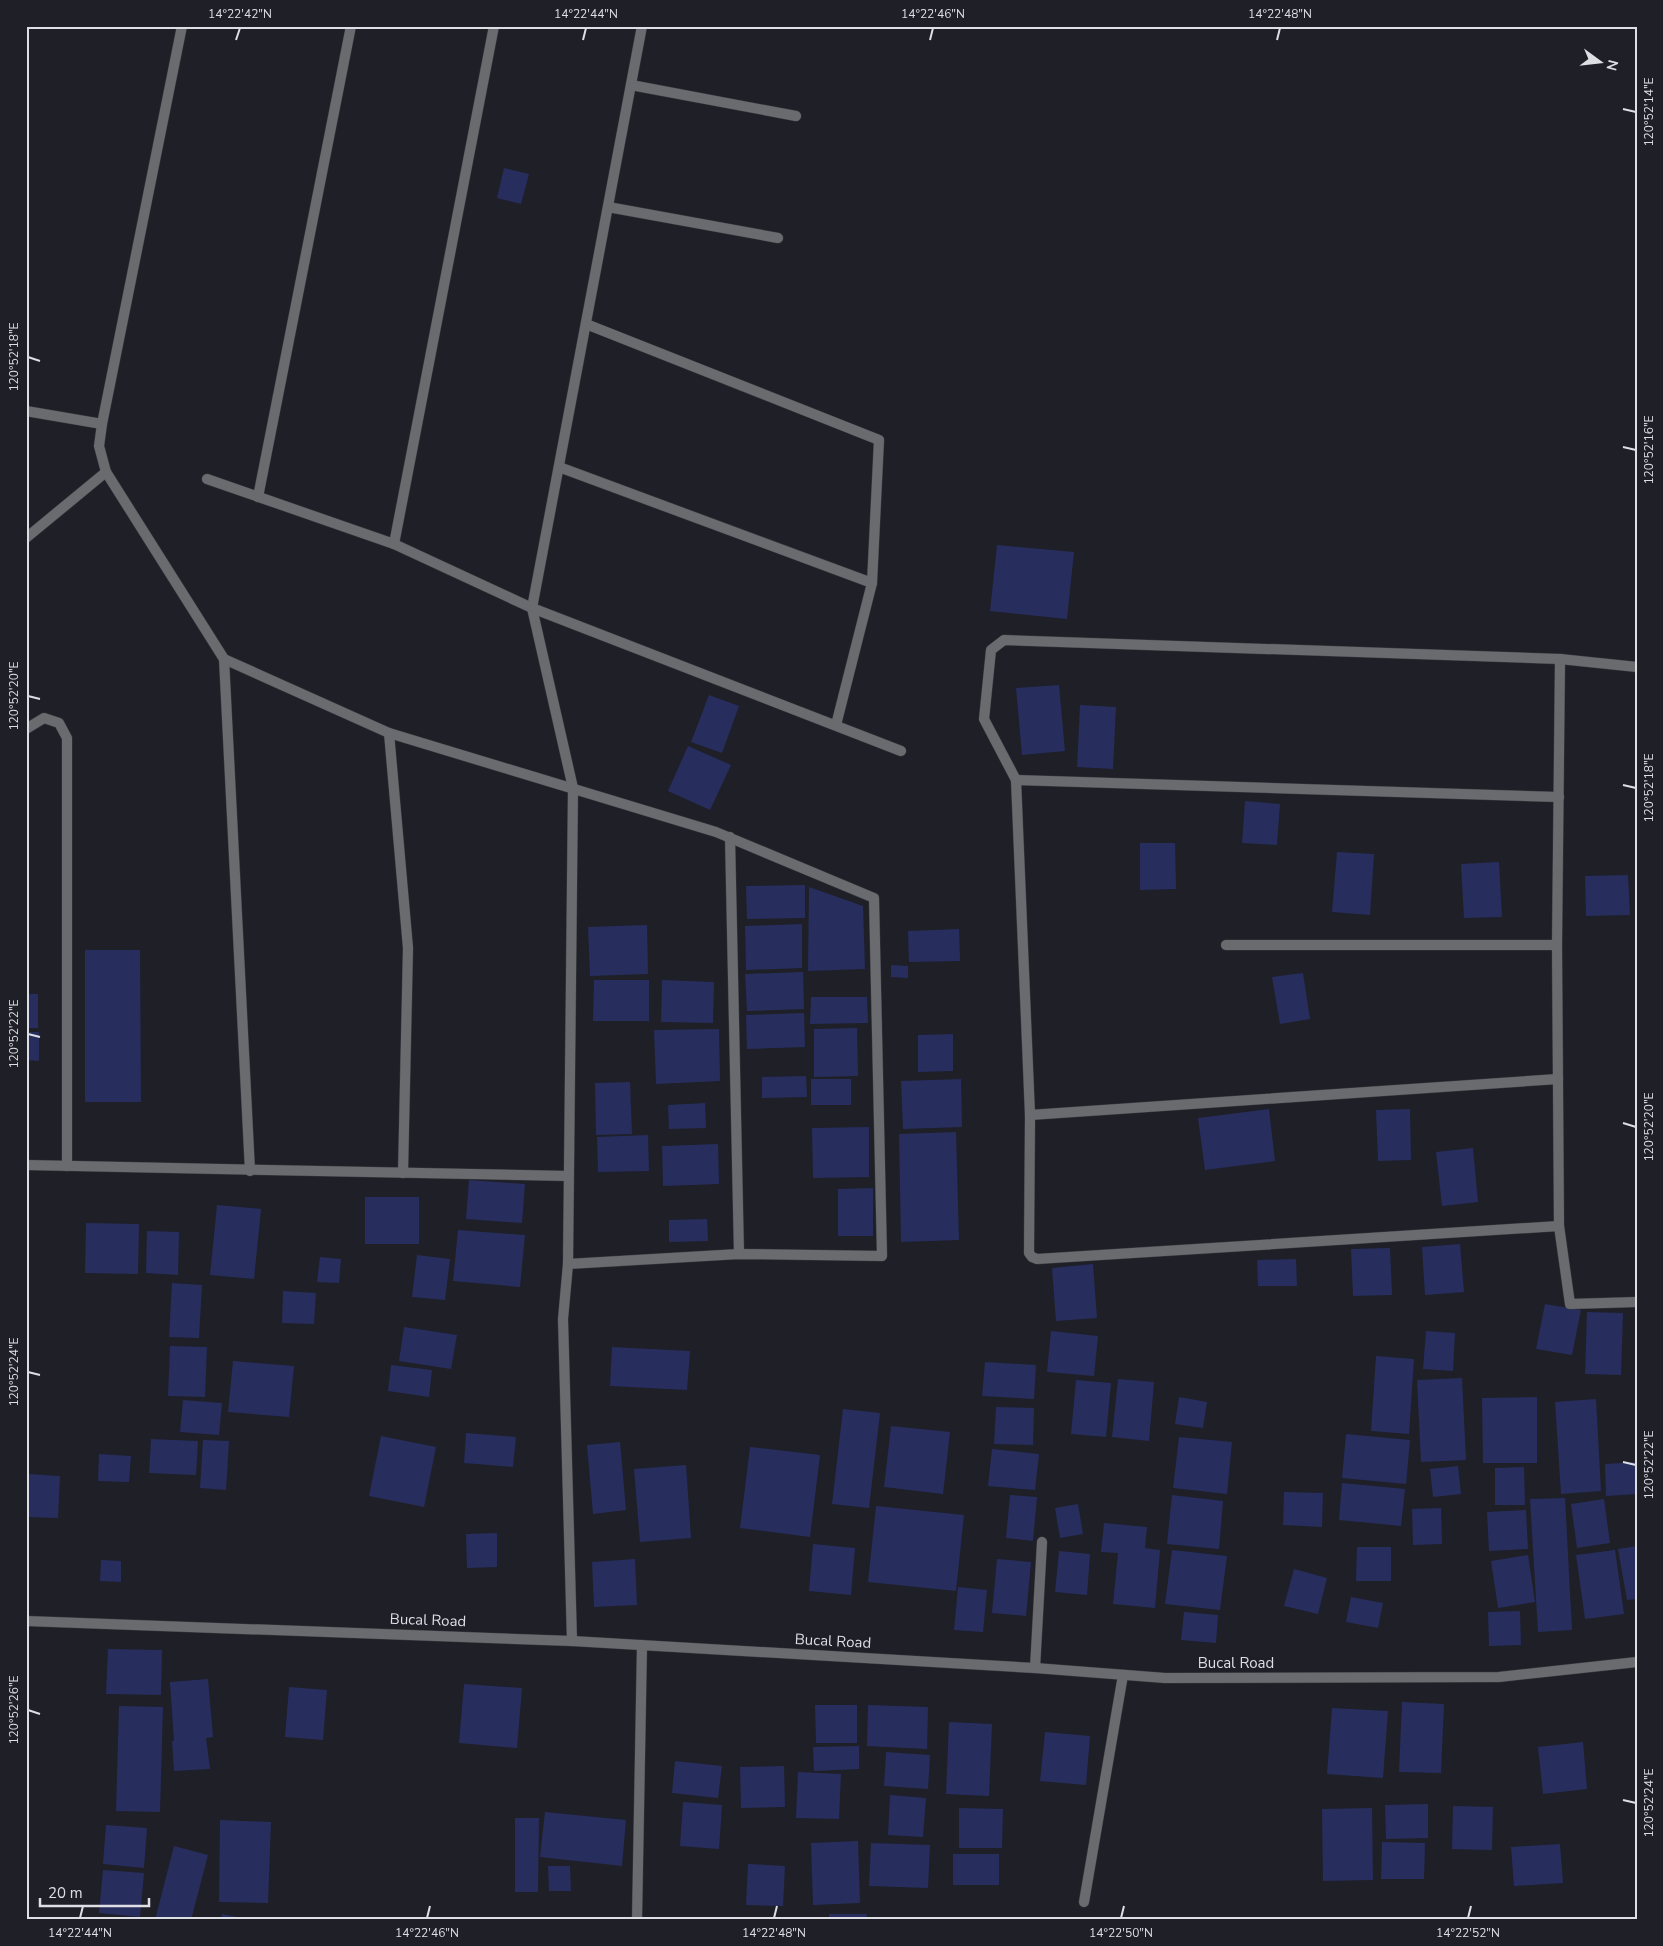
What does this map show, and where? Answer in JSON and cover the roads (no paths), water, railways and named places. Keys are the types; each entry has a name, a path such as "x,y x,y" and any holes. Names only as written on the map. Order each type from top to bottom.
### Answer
{"street":[{"path":"182,26 99,446 106,472 224,659 250,1171"},
{"path":"258,497 351,26"},
{"path":"394,544 494,26"},
{"path":"572,1641 563,1319 568,1264 573,788 532,608 642,26"},
{"path":"630,85 796,116"},
{"path":"608,207 778,238"},
{"path":"586,324 879,440 872,583 836,725"},
{"path":"26,411 102,424"},
{"path":"559,467 872,583"},
{"path":"26,538 106,472"},
{"path":"207,479 394,544 532,608 901,751"},
{"path":"1559,1226 1037,1259 1032,1257 1029,1253 1030,1115 1016,780 984,719 991,650 1004,640 1560,659 1637,667"},
{"path":"224,659 389,733 573,788 730,838 874,898 882,1256 739,1254 568,1264"},
{"path":"1560,659 1557,945 1559,1226 1570,1304 1637,1302"},
{"path":"26,729 44,718 59,723 67,738 67,1166"},
{"path":"389,733 408,948 403,1173"},
{"path":"1016,780 1559,797"},
{"path":"730,838 739,1254"},
{"path":"1226,945 1557,945"},
{"path":"1030,1115 1558,1079"},
{"path":"26,1165 568,1176"},
{"path":"1035,1668 1042,1542"},
{"name":"Bucal Road","path":"26,1621 572,1641 1035,1668 1165,1678 1499,1677 1637,1662"},
{"path":"637,1920 642,1645"},
{"path":"1084,1902 1123,1675"}]}
